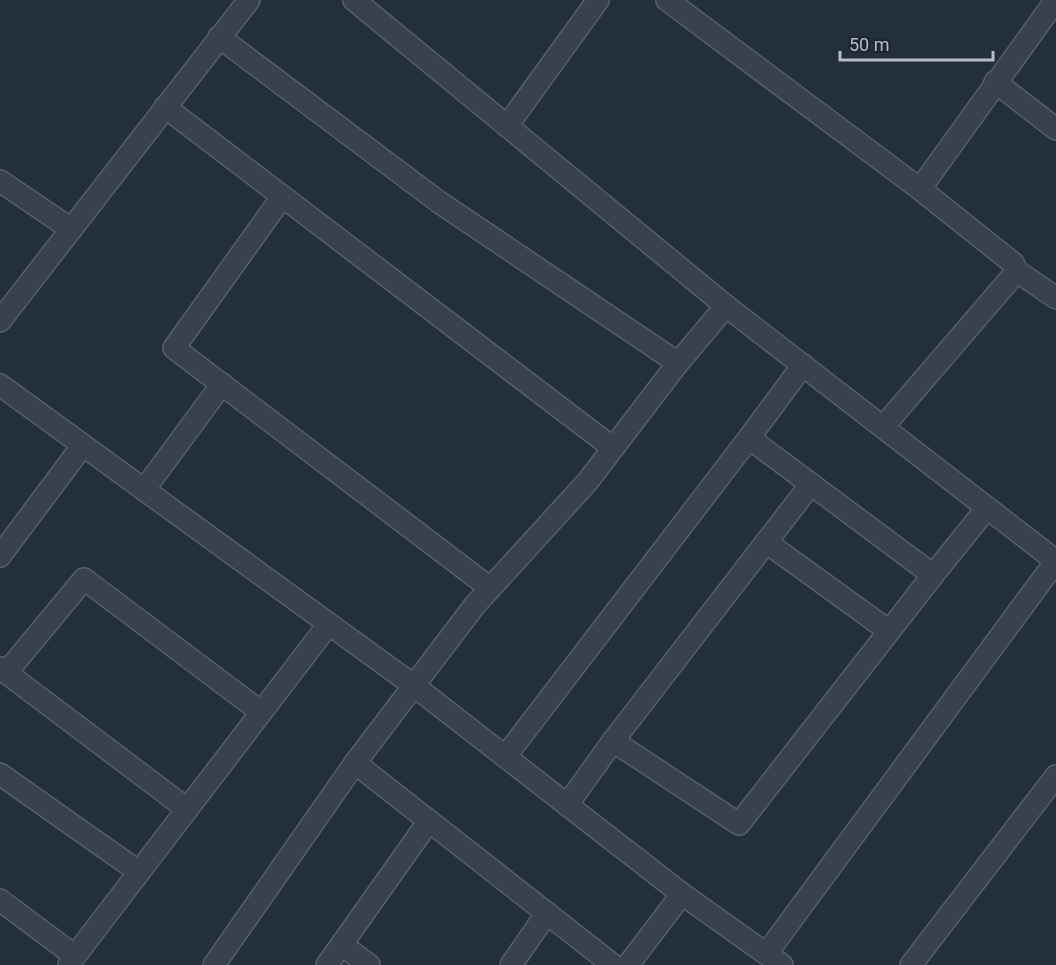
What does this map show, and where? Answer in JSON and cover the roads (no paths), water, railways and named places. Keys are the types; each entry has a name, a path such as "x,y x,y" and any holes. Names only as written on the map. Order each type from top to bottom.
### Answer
{"street":[{"path":"0,321 249,0"},
{"path":"0,385 413,686 682,894 774,959 1056,561 726,306 354,0"},
{"path":"507,126 598,0"},
{"path":"667,0 920,189 1013,263 1017,270 1056,298"},
{"path":"920,189 1056,0"},
{"path":"219,37 440,202 678,363"},
{"path":"995,82 1056,129"},
{"path":"165,108 613,448"},
{"path":"0,181 71,229"},
{"path":"282,196 174,348 490,588"},
{"path":"883,427 1017,270"},
{"path":"220,963 355,763 413,686 490,588 588,481 678,363 726,306"},
{"path":"505,757 803,366"},
{"path":"144,490 222,384"},
{"path":"749,438 933,575"},
{"path":"0,556 83,445"},
{"path":"567,805 612,741 810,484"},
{"path":"612,741 739,824 987,508"},
{"path":"766,542 890,631"},
{"path":"187,809 3,670 84,579 261,712"},
{"path":"0,900 72,961 328,625"},
{"path":"355,763 613,965"},
{"path":"0,774 139,872"},
{"path":"911,965 1056,776"},
{"path":"327,965 429,821"},
{"path":"628,965 682,894"},
{"path":"511,965 547,913"},
{"path":"342,945 369,965"}]}
